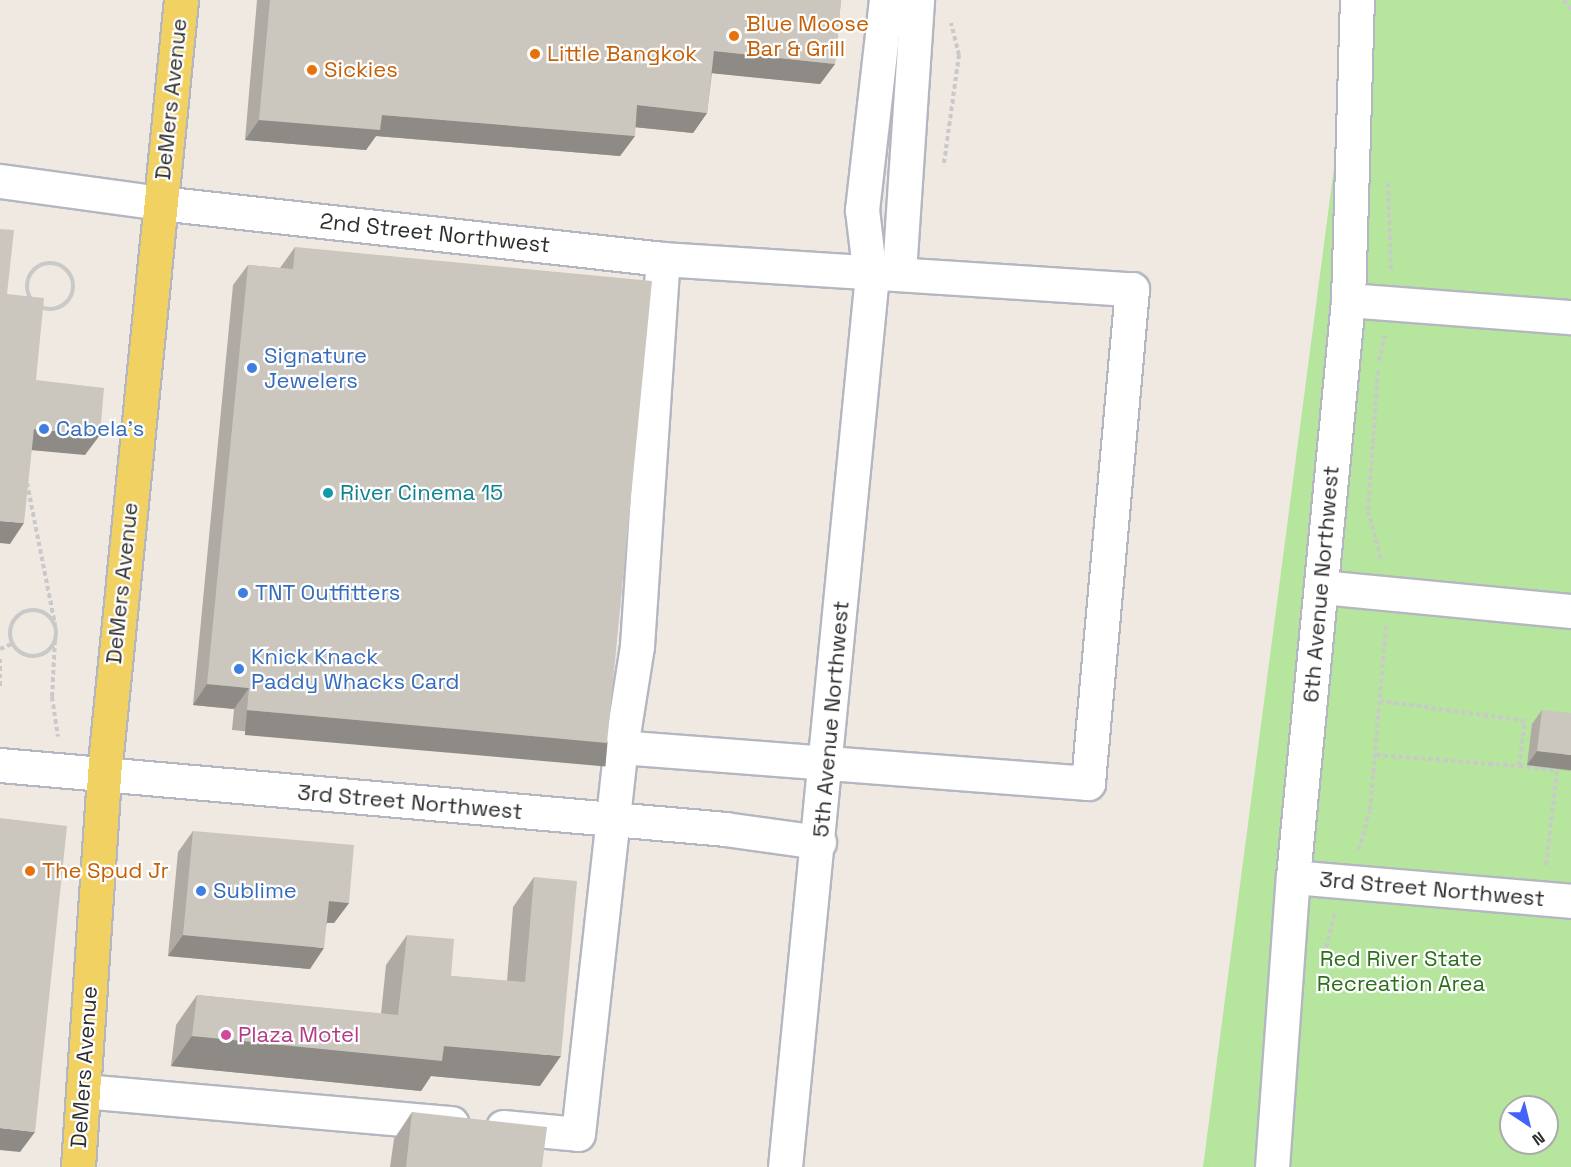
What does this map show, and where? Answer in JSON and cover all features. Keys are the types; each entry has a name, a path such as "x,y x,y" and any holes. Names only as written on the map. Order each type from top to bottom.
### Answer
{"main road":[{"name":"DeMers Avenue","path":"78,1167 104,774 181,0"}],"street":[{"path":"885,271 862,210 886,0"},
{"path":"885,271 917,0"},
{"name":"6th Avenue Northwest","path":"1272,1167 1293,877 1348,300 1357,0"},
{"name":"2nd Street Northwest","path":"0,181 160,203 663,259 885,271 1132,289 1088,783 826,763"},
{"path":"83,1091 578,1134 615,821 621,747 637,646 663,259"},
{"name":"5th Avenue Northwest","path":"785,1167 826,763 885,271"},
{"path":"1348,300 1571,317"},
{"path":"1321,587 1571,611"},
{"path":"621,747 826,763"},
{"name":"3rd Street Northwest","path":"0,765 726,829 819,842"},
{"name":"3rd Street Northwest","path":"1293,877 1556,899"}],"path":[{"path":"1564,0 1571,10"},
{"path":"944,163 958,56 949,20"},
{"path":"33,314 34,303 26,290 29,274 48,262 63,266 74,286 68,300 48,309 34,303"},
{"path":"25,471 56,625 52,697 60,734 53,745"},
{"path":"56,625 46,613 24,611 10,628 12,644 24,654 39,656 56,640"},
{"path":"0,650 12,644"},
{"path":"0,659 0,686"},
{"path":"1381,701 1525,721 1519,766"},
{"path":"1376,755 1557,771 1556,899"}],"green space":[{"name":"Red River State Recreation Area","path":"1356,0 1571,0 1571,1167 1203,1167"}],"building":[{"path":"270,0 841,0 835,64 714,51 707,113 637,105 635,136 382,115 380,130 259,120"},
{"path":"0,229 14,230 7,294 44,298 36,380 104,388 100,435 34,429 24,523 0,521"},
{"path":"295,247 652,281 607,743 247,710 249,688 207,684 248,265 293,269"},
{"path":"1542,710 1571,713 1571,755 1537,751"},
{"path":"0,818 67,826 35,1132 0,1128"},
{"path":"193,831 354,845 349,903 329,901 324,948 183,935"},
{"path":"534,877 577,881 561,1056 444,1046 442,1061 192,1036 197,995 398,1015 407,935 454,939 451,976 525,982"},
{"path":"412,1112 547,1127 542,1167 406,1167"}],"place":[{"name":"Blue Moose Bar & Grill","path":"734,36"},
{"name":"Little Bangkok","path":"535,54"},
{"name":"Sickies","path":"312,70"},
{"name":"Signature Jewelers","path":"252,368"},
{"name":"Cabela's","path":"44,429"},
{"name":"River Cinema 15","path":"328,493"},
{"name":"TNT Outfitters","path":"243,593"},
{"name":"Knick Knack Paddy Whacks Card","path":"239,669"},
{"name":"The Spud Jr","path":"30,871"},
{"name":"Sublime","path":"201,891"},
{"name":"Plaza Motel","path":"226,1035"}]}
